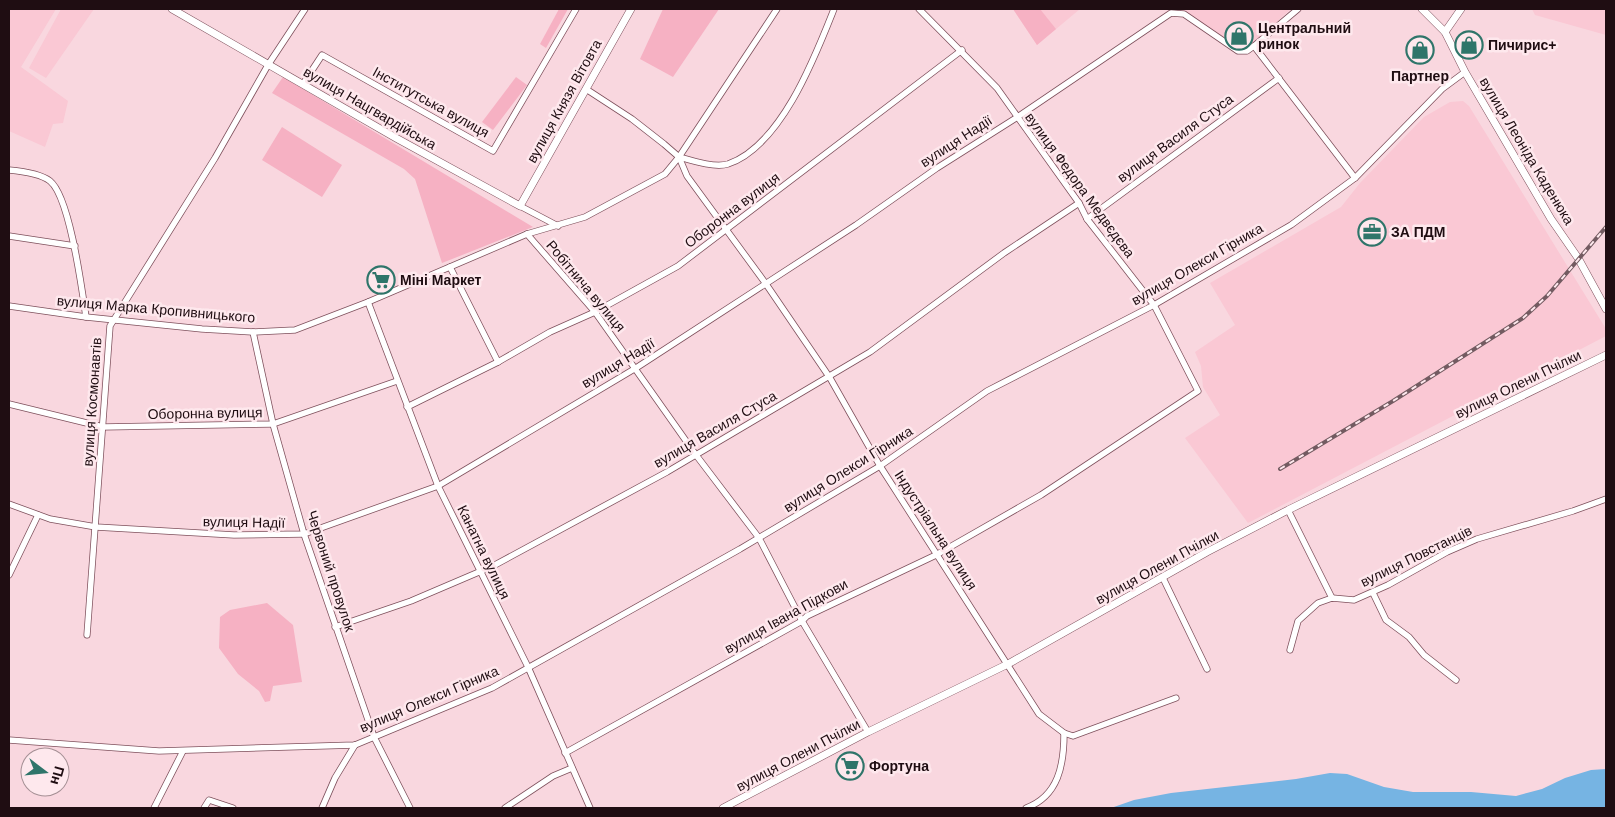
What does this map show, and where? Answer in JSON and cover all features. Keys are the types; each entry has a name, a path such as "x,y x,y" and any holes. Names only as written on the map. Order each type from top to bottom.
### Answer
{"street":[{"name":"вулиця Нацгвардійська","path":"172,9 396,138 558,226"},
{"name":"вулиця Космонавтів","path":"87,634 110,326 215,158 268,65 305,9"},
{"name":"Інститутська вулиця","path":"303,84 322,55 493,151 576,9"},
{"name":"вулиця Князя Вітовта","path":"520,206 631,9"},
{"name":"вулиця Марка Кропивницького","path":"9,306 114,320 253,332 295,330 368,302 527,234 585,217 664,174 679,157 777,9"},
{"path":"586,89 632,119 679,157 692,161 727,164 743,156 760,143 778,125 790,105 834,9"},
{"name":"вулиця Федора Медвєдєва","path":"920,9 962,50 996,88 1079,203 1087,219 1154,305 1198,392"},
{"path":"1298,9 1254,46 1355,178"},
{"name":"вулиця Леоніда Каденюка","path":"1422,9 1445,32 1465,72 1551,219 1578,258 1606,309"},
{"path":"1445,32 1461,9"},
{"name":"вулиця Надії","path":"9,504 38,515 96,527 234,535 304,534 438,486 636,368 766,284 936,168 1016,118 1175,12 1190,17 1238,51 1247,50 1254,46"},
{"name":"Оборонна вулиця","path":"407,408 498,362 550,332 595,312 678,266 962,50"},
{"name":"вулиця Олекси Гірника","path":"9,740 158,751 355,745 492,688 759,538 880,466 987,391 1154,305 1291,225 1355,178 1442,88 1465,72"},
{"name":"вулиця Василя Стуса","path":"1087,219 1279,78"},
{"name":"Індустріальна вулиця","path":"679,157 687,176 766,284 830,378 880,466 1039,714 1064,733"},
{"path":"9,170 49,180 57,190 76,246 86,317"},
{"name":"вулиця Василя Стуса","path":"335,627 411,601 479,572 696,455 830,378 870,352 1004,253 1079,203"},
{"name":"Робітнича вулиця","path":"527,234 595,312 696,455 759,538 802,621 868,732"},
{"path":"9,236 76,246"},
{"path":"450,267 498,362"},
{"name":"Канатна вулиця","path":"368,302 438,486 479,572 528,667 590,808"},
{"name":"Червоний провулок","path":"253,332 273,424 304,534 374,737 410,808"},
{"name":"вулиця Олени Пчілки","path":"723,808 868,732 1008,664 1288,510 1606,355"},
{"name":"Оборонна вулиця","path":"9,404 103,427 273,424 397,381"},
{"name":"вулиця Івана Підкови","path":"565,753 802,621 807,616 936,555 1041,495 1198,392"},
{"name":"вулиця Повстанців","path":"1290,650 1294,630 1301,617 1318,603 1332,598 1354,600 1373,593 1477,539 1573,511 1606,498"},
{"path":"1288,510 1332,598"},
{"path":"9,575 38,515"},
{"path":"1163,578 1207,669"},
{"path":"1373,593 1386,620 1409,637 1424,655 1456,680"},
{"path":"1026,808 1046,797 1056,783 1062,770 1064,733 1073,736 1176,698"},
{"path":"322,808 336,778 355,745"},
{"path":"154,808 183,751"},
{"path":"504,808 553,776 572,768"},
{"path":"204,808 209,800 233,808"}],"shaded area":[{"path":"9,9 56,9 21,67 68,101 63,123 53,124 45,147 9,131"},
{"path":"61,9 94,9 46,78 29,68"},
{"path":"559,9 568,9 546,48 540,44"},
{"path":"663,9 719,9 673,77 640,59"},
{"path":"1013,9 1080,9 1037,45"},
{"path":"1013,9 1040,9 1056,29 1037,45"},
{"name":"Центральний ринок","path":"1181,9 1291,9 1247,48 1243,49 1236,48"},
{"path":"1532,9 1606,9 1606,35 1535,15"},
{"path":"283,77 533,227 442,263 415,179 404,169 272,93"},
{"path":"516,77 527,85 493,130 482,122"},
{"path":"1463,101 1469,106 1606,329 1606,336 1248,523 1185,438 1220,415 1203,387 1201,366 1195,352 1235,325 1210,283 1341,207 1360,183 1424,117 1450,102"},
{"path":"282,127 342,165 322,197 262,160"},
{"path":"267,603 293,625 302,682 273,686 270,701 265,702 259,691 238,674 219,648 220,617 230,610"}],"water":[{"path":"1606,769 1606,808 1111,808 1134,800 1171,793 1296,779 1330,773 1347,774 1384,787 1413,792 1471,792 1516,796 1542,789 1565,778 1591,770"}],"railway":[{"path":"1280,469 1393,401 1523,318 1547,296 1606,227"}],"place":[{"name":"Центральний ринок","path":"1239,36"},
{"name":"Пичирис+","path":"1469,45"},
{"name":"Партнер","path":"1420,50"},
{"name":"ЗА ПДМ","path":"1372,232"},
{"name":"Міні Маркет","path":"381,280"},
{"name":"Фортуна","path":"850,766"}]}
